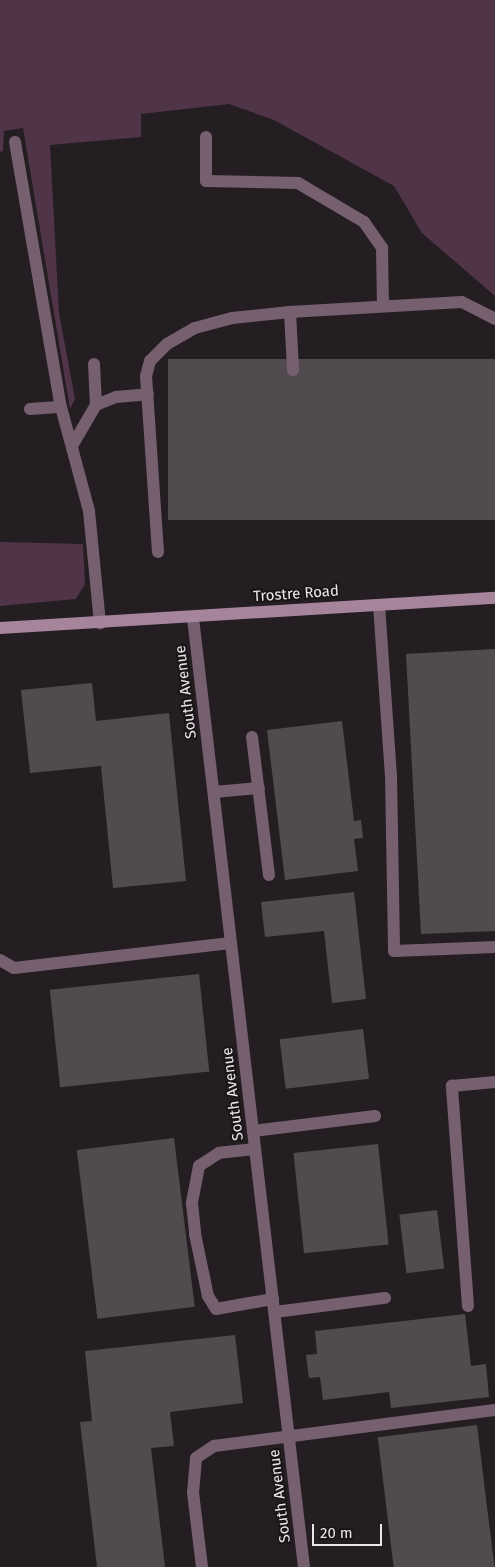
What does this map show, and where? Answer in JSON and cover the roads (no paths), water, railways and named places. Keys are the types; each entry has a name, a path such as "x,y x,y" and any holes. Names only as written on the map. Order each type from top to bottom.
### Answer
{"main road":[{"name":"Trostre Road","path":"0,628 193,618 495,598"}],"street":[{"path":"206,137 206,181 298,183 364,222 382,248 383,305"},
{"path":"15,142 61,407 89,511 100,623"},
{"path":"158,552 148,394 150,361 167,344 195,328 232,318 290,312 383,305 462,302 495,319"},
{"path":"290,312 293,370"},
{"path":"72,446 96,405 94,364"},
{"path":"96,405 116,397 148,394"},
{"path":"30,409 61,407"},
{"path":"379,605 391,775 394,951 495,948"},
{"name":"South Avenue","path":"193,618 304,1567"},
{"path":"252,737 269,876"},
{"path":"214,792 258,788"},
{"path":"0,960 14,968 231,943"},
{"path":"468,1306 452,1086 495,1082"},
{"path":"253,1131 375,1116"},
{"path":"256,1149 219,1153 199,1166 192,1203 195,1234 208,1296 216,1309 385,1298"},
{"path":"202,1567 193,1493 196,1458 214,1446 495,1410"}]}
